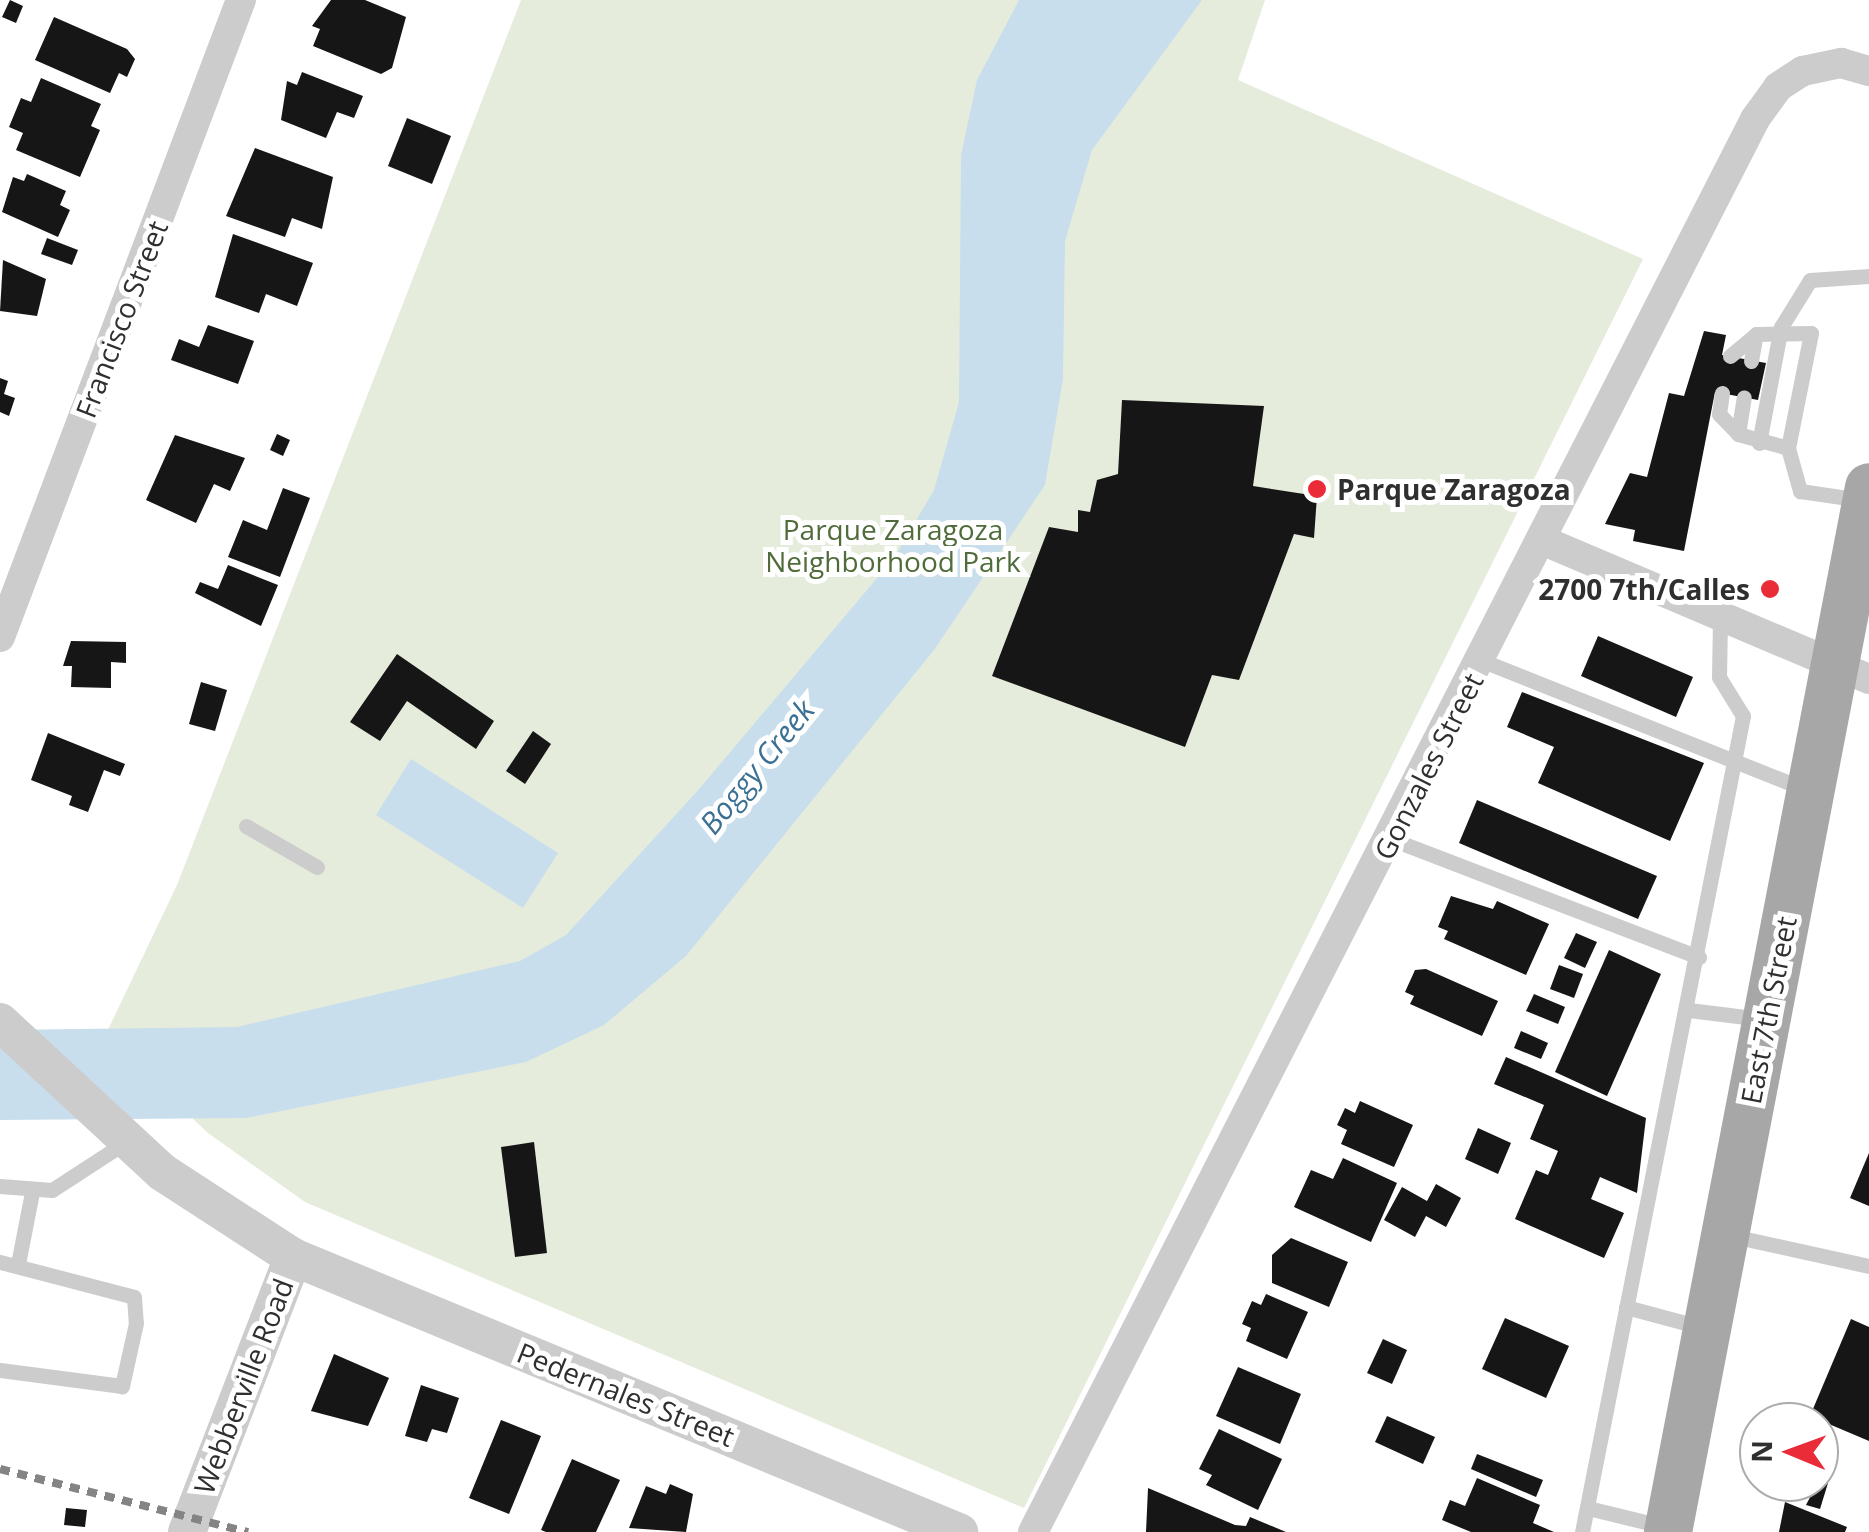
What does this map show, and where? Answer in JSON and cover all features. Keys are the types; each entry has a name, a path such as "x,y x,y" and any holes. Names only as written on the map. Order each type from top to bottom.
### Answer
{"main road":[{"name":"East 7th Street","path":"1668,1530 1810,790 1852,672 1868,494"}],"street":[{"name":"Francisco Street","path":"0,637 241,0"},
{"name":"Gonzales Street","path":"1032,1532 1544,542 1755,119 1778,88 1804,71 1841,64 1869,70"},
{"path":"1544,542 1852,672"},
{"name":"Webberville Road","path":"0,1022 114,1131 216,1212 293,1257 187,1532"},
{"name":"Pedernales Street","path":"293,1257 959,1532"}],"lane":[{"path":"1759,443 1781,328 1810,280 1869,276"},
{"path":"1730,356 1756,334 1781,328 1812,333 1788,448 1800,491 1868,494"},
{"path":"1750,361 1756,334"},
{"path":"1722,393 1719,414 1738,434 1759,443 1788,448"},
{"path":"1738,434 1744,397"},
{"path":"1582,1532 1689,1010 1743,716 1719,677 1720,618"},
{"path":"1483,661 1735,764 1810,790"},
{"path":"246,826 318,866"},
{"path":"1391,839 1699,957"},
{"path":"1689,1010 1766,1020"},
{"path":"0,1186 32,1192 52,1190 114,1131"},
{"path":"18,1264 32,1192"},
{"path":"1724,1234 1869,1266"},
{"path":"0,1262 134,1297 128,1379 90,1386 0,1370"},
{"path":"1626,1308 1706,1328"},
{"path":"1588,1508 1668,1530"}],"green space":[{"name":"Parque Zaragoza Neighborhood Park","path":"521,0 1265,0 1238,80 1643,259 1024,1508 305,1202 208,1133 105,1036 177,885"}],"water":[{"name":"Boggy Creek","path":"1019,0 1202,0 1092,150 1065,241 1063,379 1045,485 934,650 686,956 604,1025 526,1062 246,1118 0,1120 0,1030 237,1027 520,961 566,935 700,788 894,558 934,490 959,402 961,155 977,80"},
{"path":"411,759 558,853 523,908 376,815"}],"building":[{"path":"10,0 23,6 16,23 2,17"},
{"path":"331,0 365,0 406,17 392,68 381,74 313,46 320,29 312,26"},
{"path":"54,17 127,49 135,59 127,77 119,73 110,93 35,60"},
{"path":"302,72 363,96 354,118 337,112 326,138 281,120 287,81 297,85"},
{"path":"41,78 101,104 91,126 100,130 80,177 16,150 23,133 9,127 21,98 31,102"},
{"path":"407,118 451,136 432,184 388,166"},
{"path":"255,148 333,177 322,229 292,218 285,237 226,216"},
{"path":"27,174 66,191 60,205 70,210 58,237 2,212 13,177 24,181"},
{"path":"233,234 313,263 297,306 266,294 259,313 215,297"},
{"path":"47,238 78,250 72,265 41,254"},
{"path":"3,260 46,279 37,316 0,311"},
{"path":"208,325 254,341 238,384 171,360 179,339 199,347"},
{"path":"1704,331 1726,335 1722,355 1766,363 1758,400 1715,392 1684,551 1633,541 1635,530 1605,524 1630,473 1647,477 1669,393 1684,396"},
{"path":"0,378 8,381 4,394 15,398 9,416 0,412"},
{"path":"1122,400 1264,406 1253,486 1317,496 1314,538 1294,534 1239,680 1212,675 1185,747 992,676 1049,527 1078,532 1078,510 1090,512 1097,480 1118,474"},
{"path":"277,434 290,440 283,456 270,450"},
{"path":"175,435 245,458 230,491 214,484 196,523 146,500"},
{"path":"283,488 310,498 280,577 228,557 243,520 267,530"},
{"path":"228,565 278,585 261,626 195,593 200,582 218,589"},
{"path":"1598,636 1693,677 1676,717 1581,676"},
{"path":"71,641 126,642 126,663 111,662 111,688 71,687 72,666 63,666"},
{"path":"397,654 494,721 476,749 407,701 380,741 350,722"},
{"path":"201,682 227,690 215,731 189,724"},
{"path":"1522,692 1704,763 1670,841 1538,783 1554,747 1507,727"},
{"path":"533,731 551,744 525,784 506,771"},
{"path":"48,733 125,764 120,776 104,770 88,812 69,805 72,796 31,780"},
{"path":"1477,800 1657,876 1638,919 1459,843"},
{"path":"1451,896 1493,909 1497,901 1549,924 1526,975 1444,939 1448,931 1438,927"},
{"path":"1576,933 1597,942 1585,968 1564,958"},
{"path":"1609,950 1661,974 1607,1096 1555,1072"},
{"path":"1559,965 1583,974 1574,998 1550,989"},
{"path":"1426,969 1498,1001 1482,1036 1410,1004 1414,996 1405,992 1415,970"},
{"path":"1534,994 1565,1007 1558,1024 1526,1011"},
{"path":"1521,1031 1548,1043 1541,1059 1514,1048"},
{"path":"1506,1057 1646,1118 1637,1193 1600,1177 1591,1199 1624,1213 1604,1258 1515,1219 1536,1170 1548,1175 1558,1151 1530,1139 1544,1105 1494,1084"},
{"path":"1360,1101 1413,1125 1394,1167 1341,1144 1347,1130 1337,1125 1345,1108 1355,1113"},
{"path":"1478,1128 1511,1143 1498,1174 1465,1159"},
{"path":"534,1142 547,1253 515,1257 501,1147"},
{"path":"1869,1153 1869,1206 1850,1198"},
{"path":"1343,1158 1397,1183 1371,1242 1294,1207 1311,1170 1333,1179"},
{"path":"1436,1184 1461,1198 1446,1227 1426,1216 1415,1237 1384,1220 1402,1187 1427,1201"},
{"path":"1291,1238 1348,1262 1329,1307 1272,1283 1272,1255"},
{"path":"1266,1294 1308,1312 1287,1359 1246,1341 1251,1328 1242,1324 1252,1301 1261,1305"},
{"path":"1505,1318 1569,1346 1546,1398 1482,1369"},
{"path":"1851,1319 1869,1327 1869,1441 1839,1428 1839,1402 1816,1402"},
{"path":"1383,1339 1407,1350 1392,1384 1367,1373"},
{"path":"334,1354 389,1378 368,1426 311,1411"},
{"path":"1238,1367 1301,1394 1280,1444 1216,1416"},
{"path":"421,1385 459,1398 447,1433 432,1429 427,1442 405,1436"},
{"path":"1387,1416 1435,1437 1423,1464 1375,1442"},
{"path":"501,1420 541,1436 509,1514 469,1498"},
{"path":"1219,1429 1282,1459 1258,1510 1206,1485 1212,1475 1199,1469"},
{"path":"1477,1454 1543,1480 1536,1497 1471,1469"},
{"path":"572,1459 620,1480 596,1532 546,1532 541,1530"},
{"path":"1477,1478 1540,1505 1533,1523 1554,1532 1471,1532 1442,1520 1450,1500 1465,1506"},
{"path":"670,1484 693,1494 686,1532 629,1528 646,1486 666,1494"},
{"path":"1148,1488 1235,1525 1246,1526 1250,1517 1286,1532 1146,1532"},
{"path":"1785,1502 1847,1527 1845,1532 1779,1532"},
{"path":"1808,1502 1822,1502 1820,1509 1806,1505"},
{"path":"66,1508 87,1510 85,1527 64,1525"}],"railway":[{"path":"0,1469 248,1532"}],"place":[{"name":"Parque Zaragoza","path":"1317,489"},
{"name":"2700 7th/Calles","path":"1770,589"}]}
